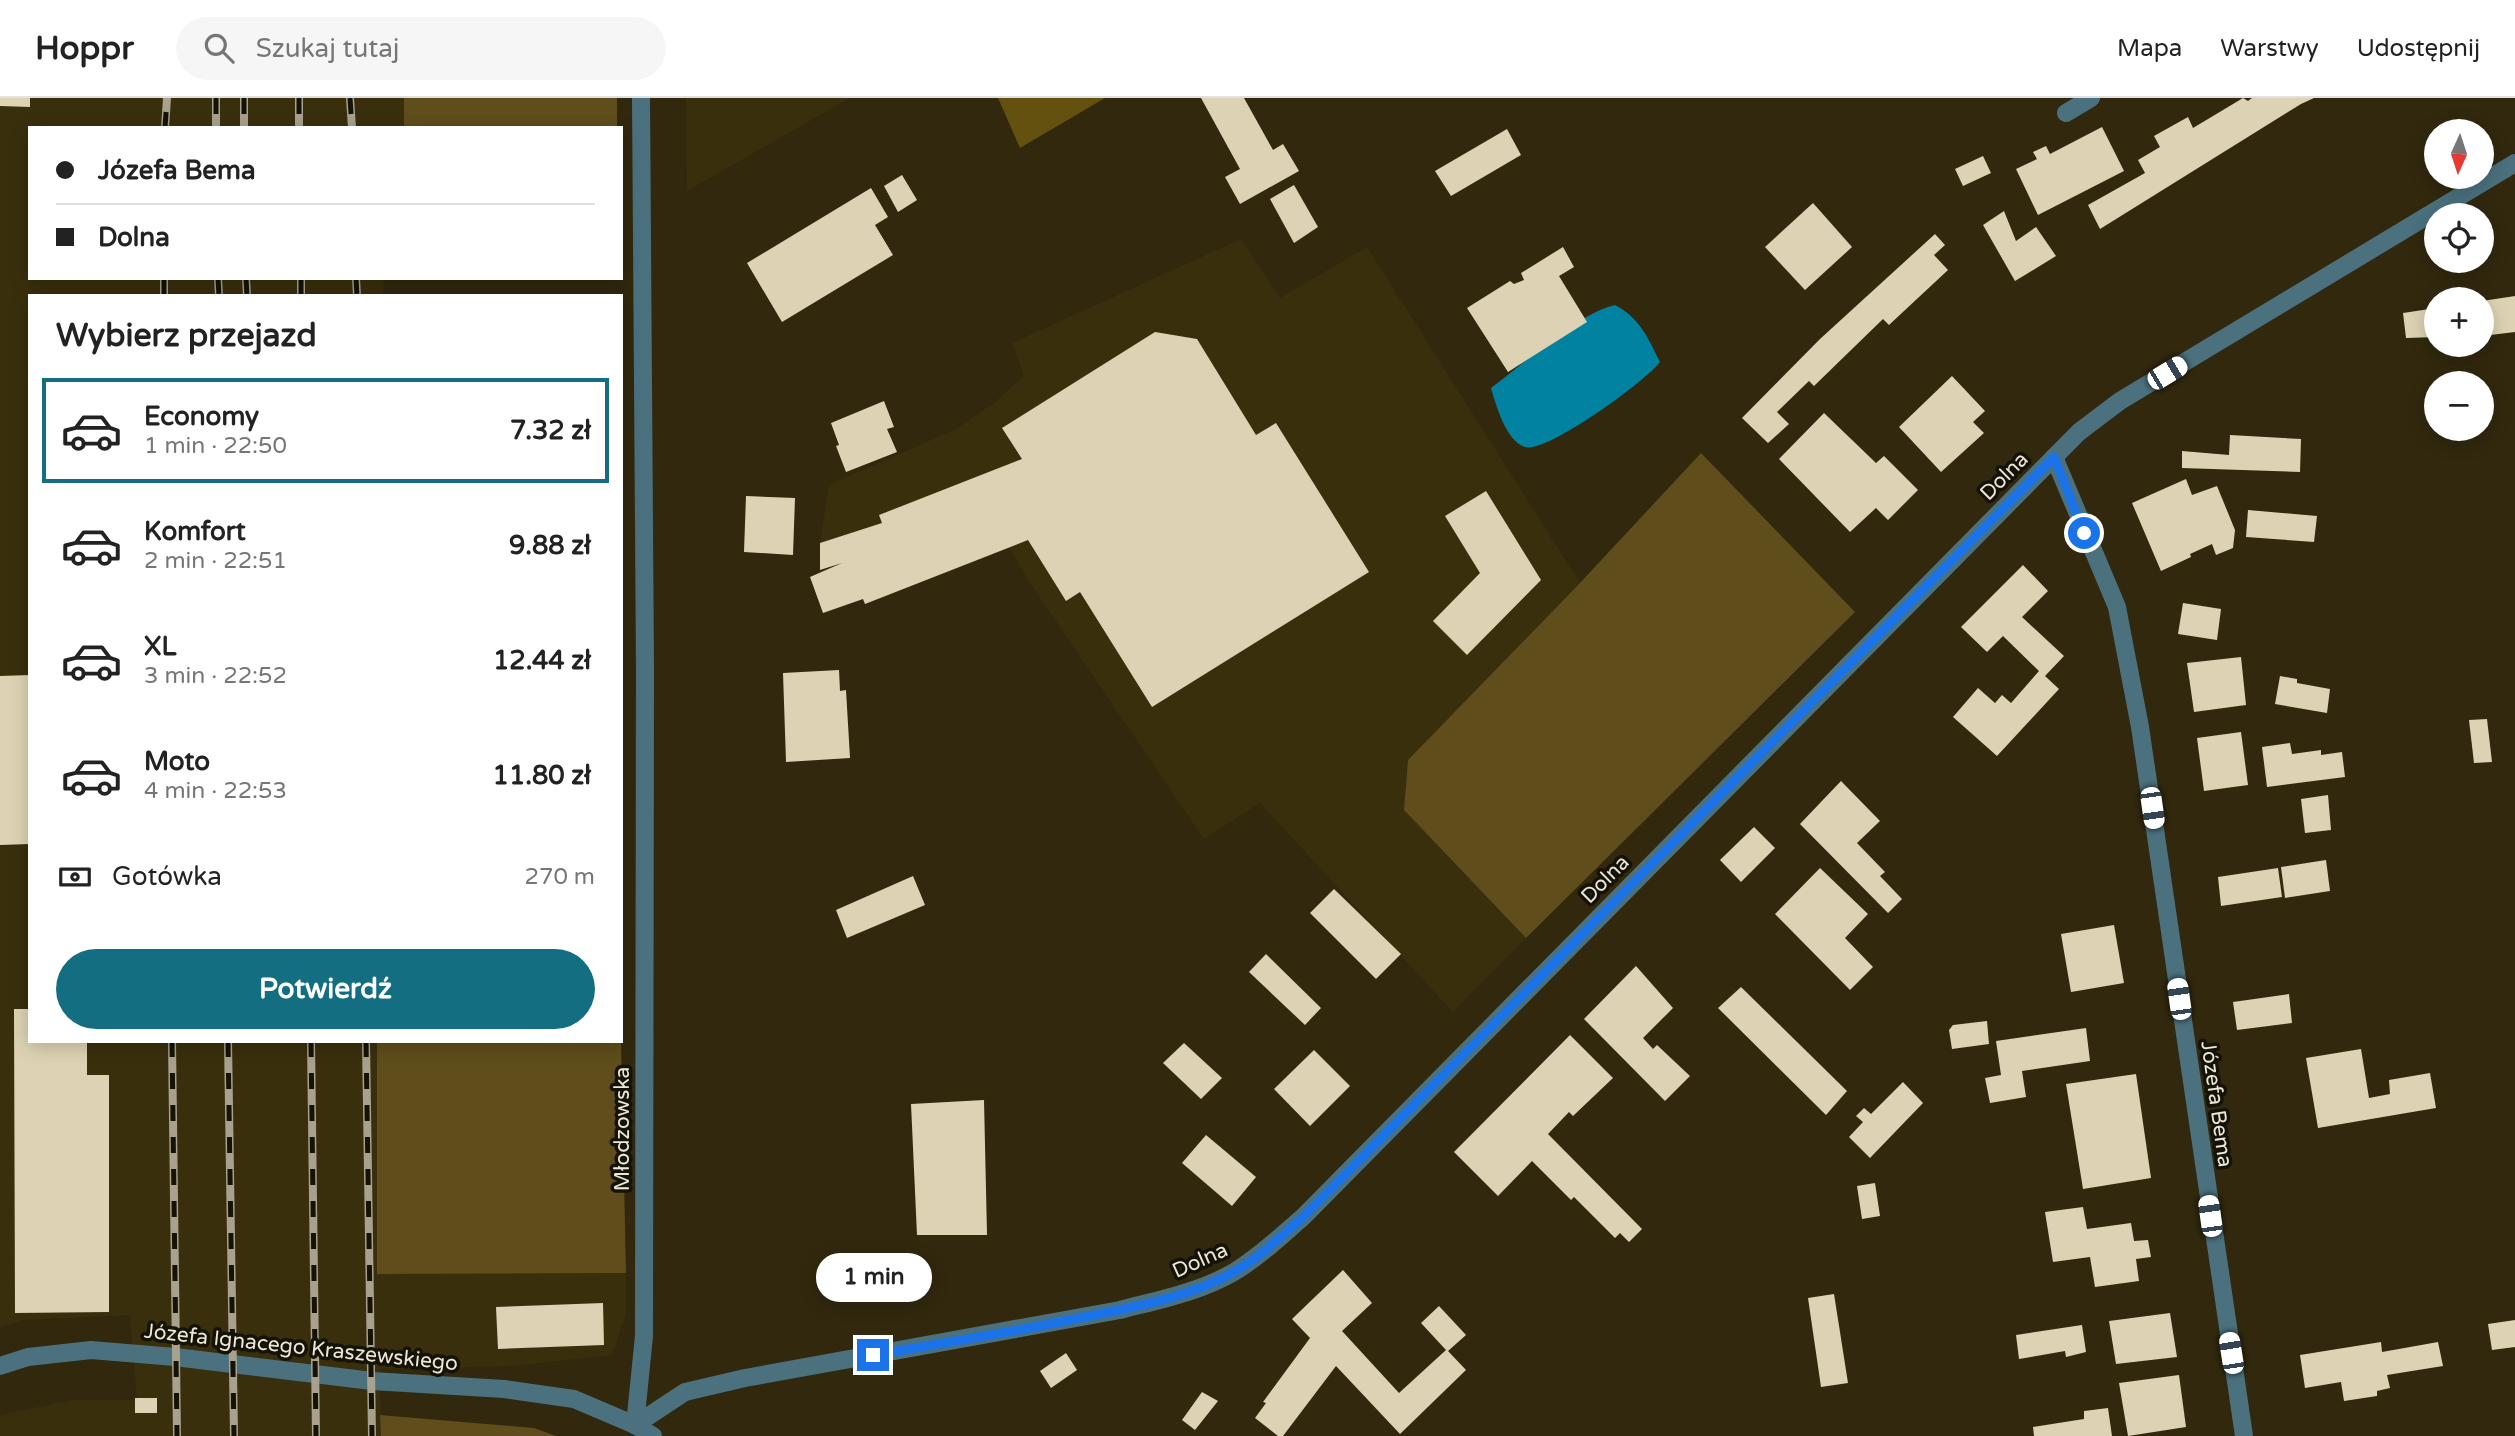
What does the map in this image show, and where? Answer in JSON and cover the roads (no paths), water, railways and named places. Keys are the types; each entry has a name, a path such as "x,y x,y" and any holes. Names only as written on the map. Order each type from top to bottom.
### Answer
{"street":[{"name":"Młodzowska","path":"635,1425 644,1336 645,669 641,98"},
{"path":"2066,113 2091,98"},
{"name":"Dolna","path":"635,1425 685,1392 745,1378 1119,1310 1206,1285 1253,1259 1303,1217 2079,432 2120,401 2515,163"},
{"name":"Józefa Bema","path":"2054,457 2117,607 2120,621 2140,727 2244,1436"},
{"name":"Józefa Ignacego Kraszewskiego","path":"0,1366 28,1357 91,1350 176,1357 372,1381 504,1389 560,1397 573,1399 635,1425"},
{"path":"635,1425 653,1436"}],"water":[{"path":"1615,305 1637,322 1660,362 1617,399 1573,428 1536,446 1525,447 1518,443 1503,422 1491,388 1584,318"}],"railway":[{"path":"165,126 167,98"},
{"path":"216,98 216,126"},
{"path":"244,98 244,126"},
{"path":"299,98 299,126"},
{"path":"350,98 352,126"},
{"path":"164,280 164,294"},
{"path":"218,280 219,294"},
{"path":"246,280 247,294"},
{"path":"301,280 301,294"},
{"path":"356,280 357,294"},
{"path":"172,1043 177,1436"},
{"path":"228,1043 234,1436"},
{"path":"311,1043 316,1436"},
{"path":"366,1043 372,1436"}]}
